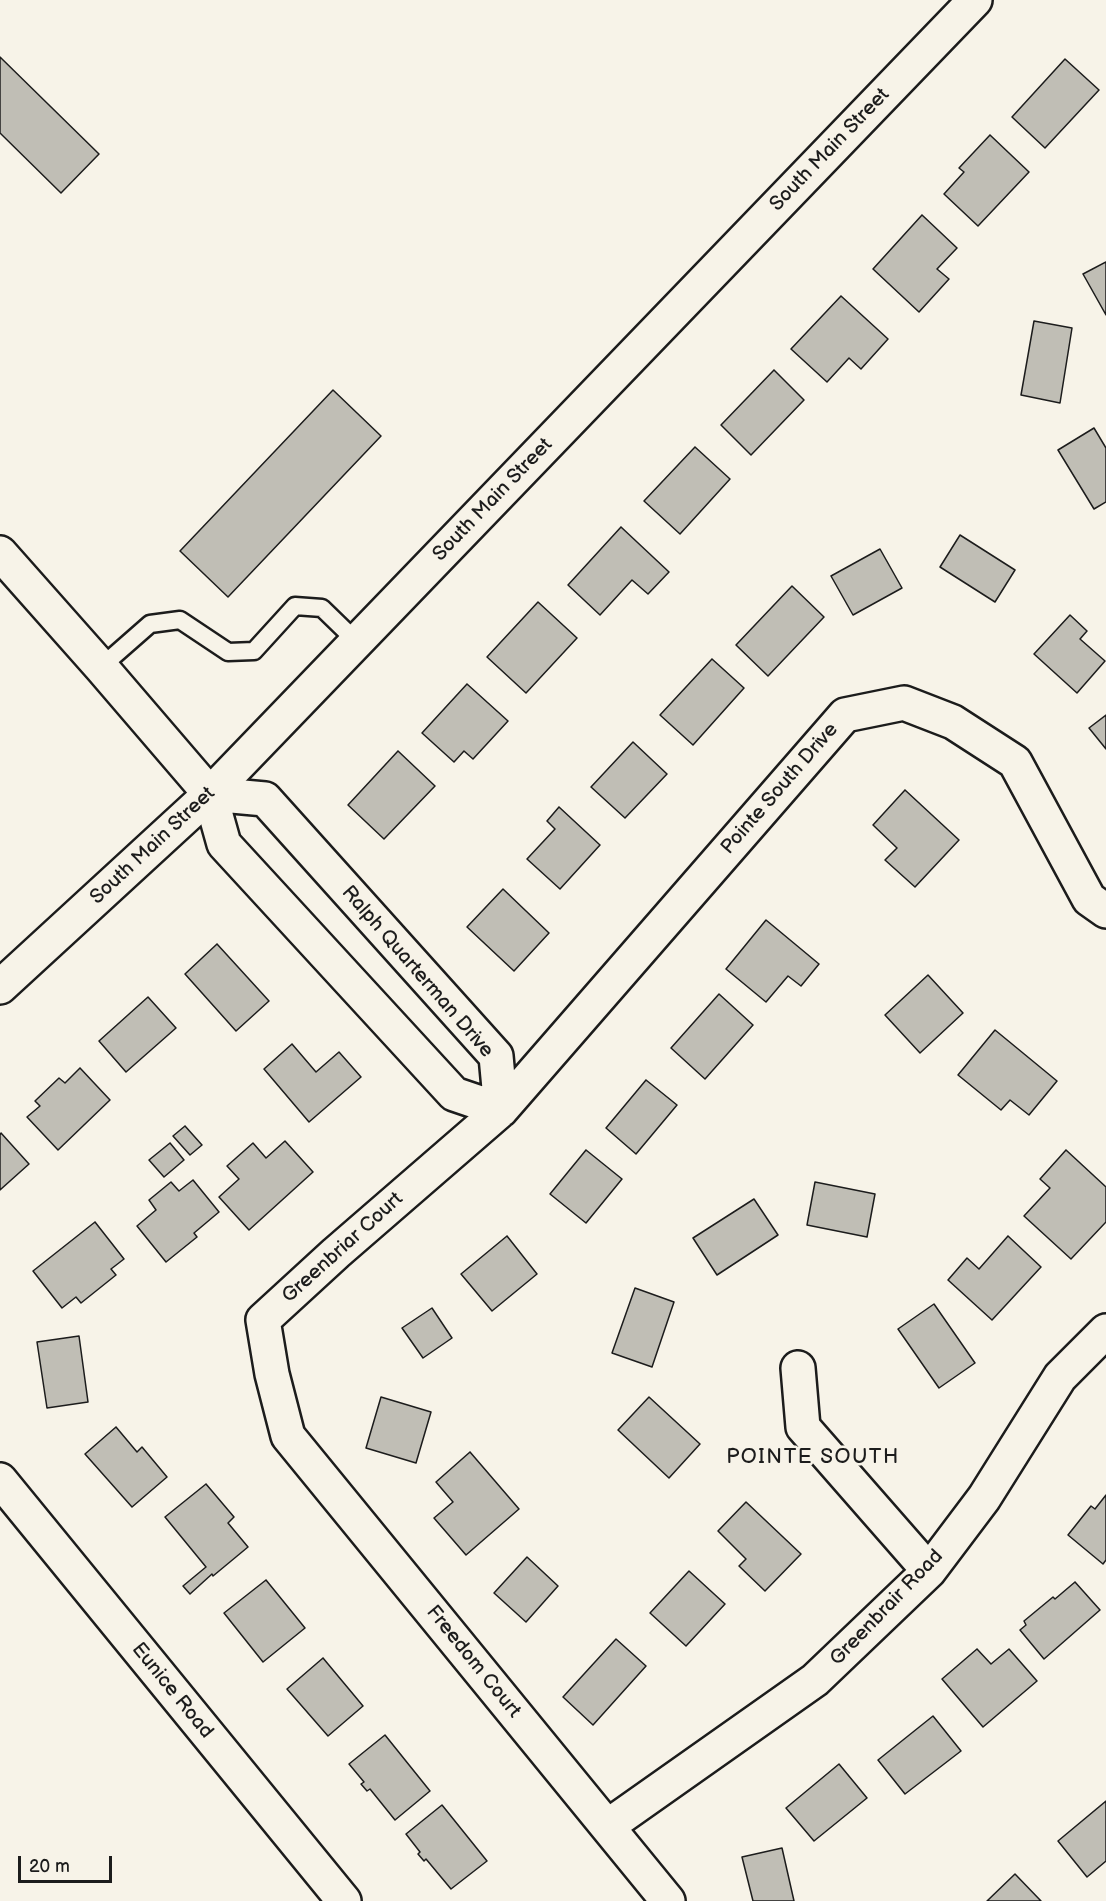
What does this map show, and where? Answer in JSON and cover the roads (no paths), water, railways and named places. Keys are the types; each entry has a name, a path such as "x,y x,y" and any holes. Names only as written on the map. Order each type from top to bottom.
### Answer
{"street":[{"name":"South Main Street","path":"0,987 210,794 975,0"},
{"path":"0,553 210,794 224,844 454,1094 501,1110"},
{"name":"Pointe South Drive","path":"501,1110 845,714 904,703 953,722 1015,762 1089,899 1106,911"},
{"name":"Ralph Quarterman Drive","path":"210,794 265,799 496,1056 501,1110"},
{"name":"Greenbriar Court","path":"284,1419 272,1374 263,1320 336,1253 501,1110"},
{"name":"Greenbrair Road","path":"608,1827 815,1680 929,1571 984,1498 1060,1377 1106,1331"},
{"path":"798,1368 803,1427 929,1571"},
{"name":"Freedom Court","path":"284,1419 288,1436 668,1901"},
{"name":"Eunice Road","path":"0,1480 344,1901"}],"lane":[{"path":"101,667 150,624 180,620 228,652 254,651 295,606 322,608 357,642"}],"district":[{"name":"POINTE SOUTH","path":"813,1458"}]}
